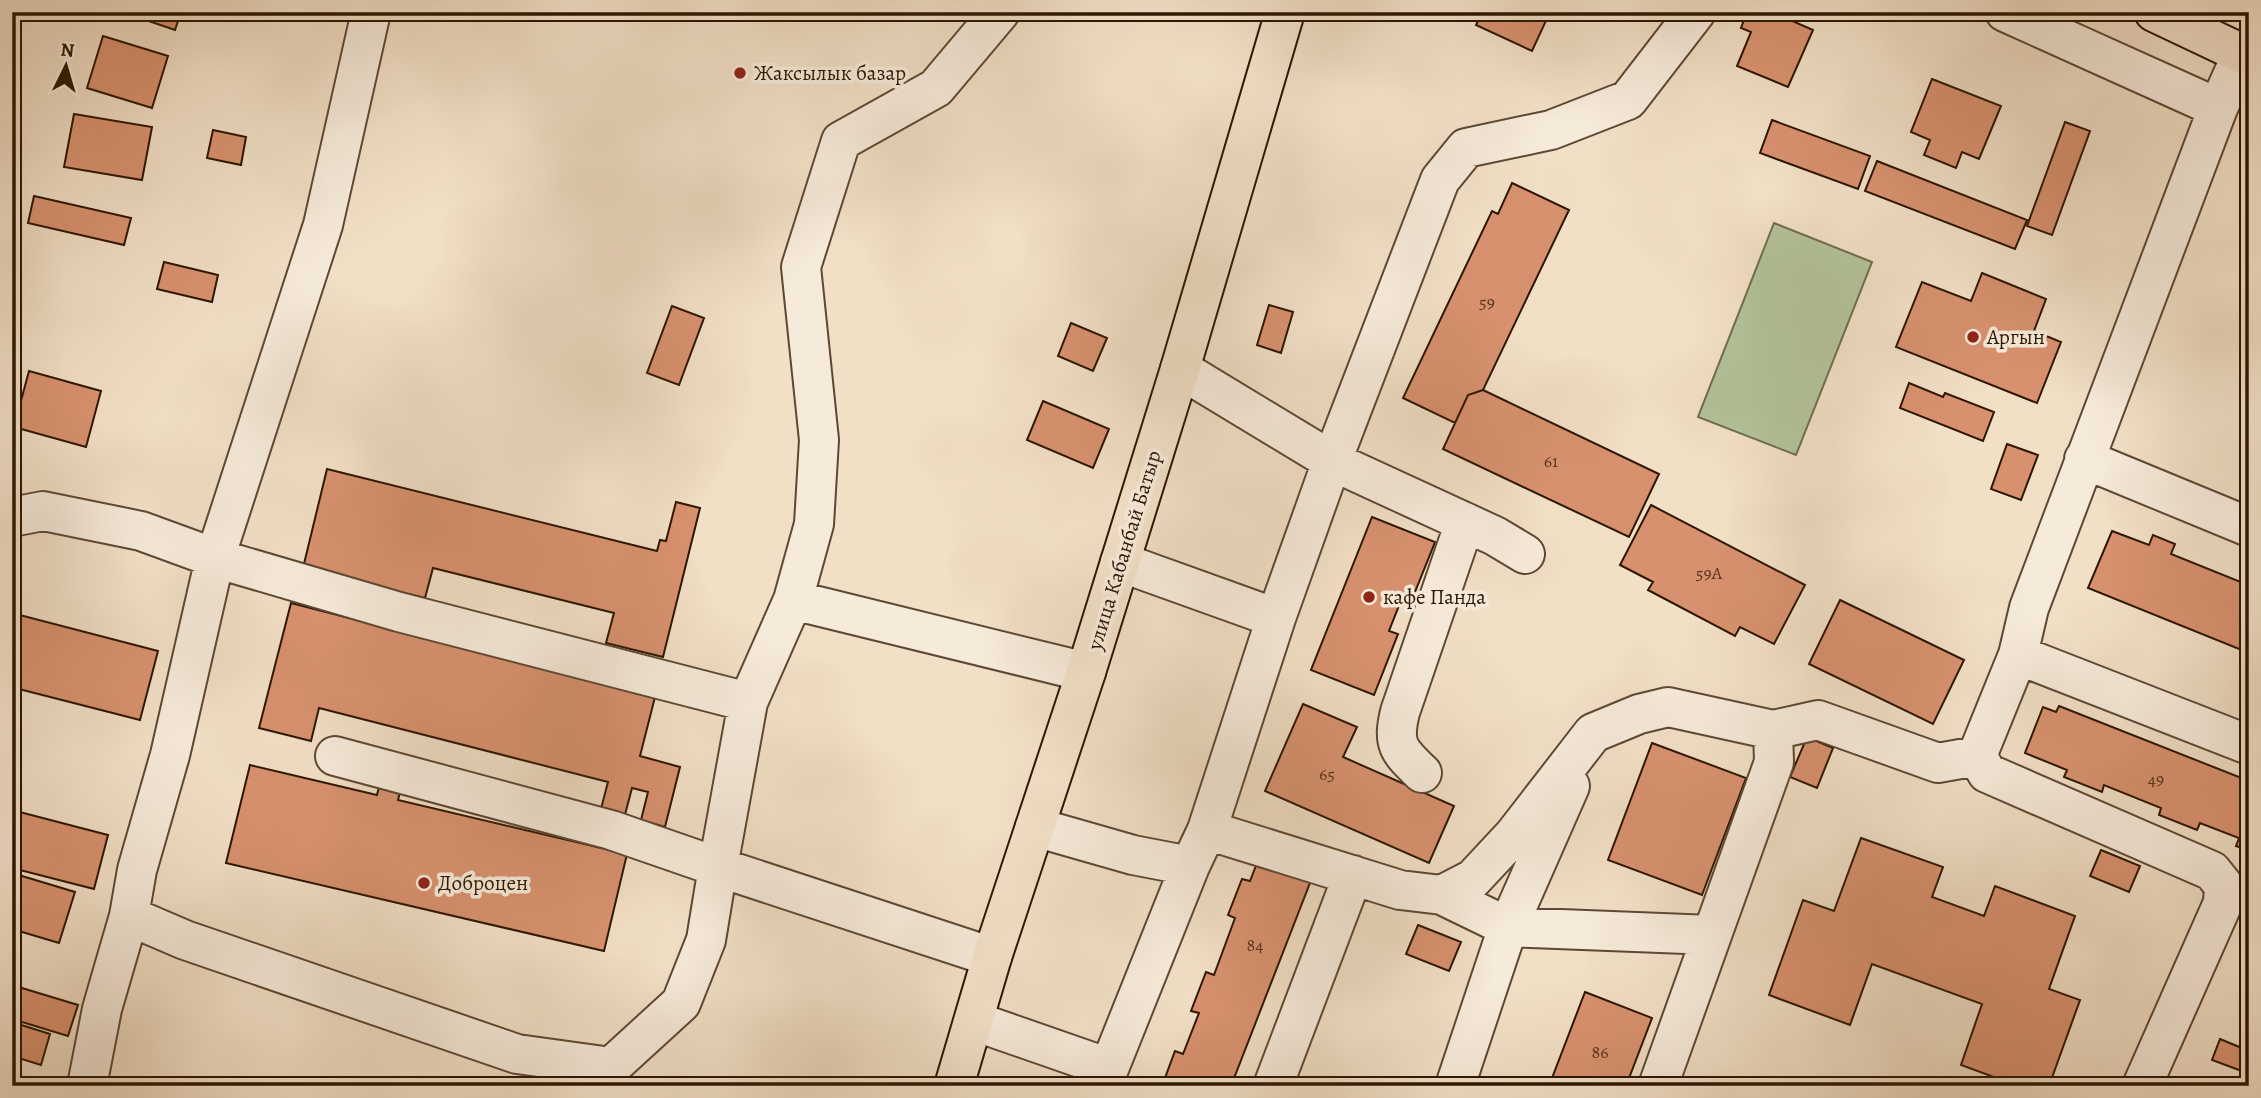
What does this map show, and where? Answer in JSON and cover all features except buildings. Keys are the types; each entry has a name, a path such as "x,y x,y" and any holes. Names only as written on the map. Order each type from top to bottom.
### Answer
{"main road":[{"name":"улица Кабанбай Батыр","path":"954,1086 992,957 1086,672 1181,369 1285,12"},
{"path":"2154,12 2246,55"}],"lane":[{"path":"87,1086 102,1009 129,916 137,870 170,755 215,558 323,225 371,12"},
{"path":"129,916 185,940 517,1054 605,1077 681,1003 706,940 748,702 793,600 814,524 819,440 801,267 841,141 936,88 1000,12"},
{"path":"974,1021 1105,1077 1207,830 1276,618 1332,461 1440,180 1466,148 1550,130 1628,100 1696,12"},
{"path":"2005,12 2218,108"},
{"path":"1977,756 2018,655 2029,608 2218,108 2246,55"},
{"path":"1181,369 1332,461 1495,536 1525,554"},
{"path":"2084,460 2249,527"},
{"path":"12,517 43,511 141,531 215,558 399,611 748,702"},
{"path":"1422,773 1400,751 1395,732 1465,522"},
{"path":"1120,562 1276,618"},
{"path":"793,600 1086,672"},
{"path":"2018,655 2249,745"},
{"path":"1442,895 1473,879 1514,835 1593,733 1639,714 1668,706 1773,730 1818,720 1938,763 1977,756"},
{"path":"1658,1086 1774,762 1773,730"},
{"path":"1455,1086 1508,927 1593,733"},
{"path":"1977,756 1987,773 2212,872 2224,886 2223,903 2142,1086"},
{"path":"335,757 611,830 992,957"},
{"path":"1035,827 1133,855 1190,866"},
{"path":"1207,830 1400,890 1442,895 1508,927 1712,935"},
{"path":"1273,1086 1353,875"}],"green space":[{"path":"1774,223 1872,262 1796,455 1698,417"}],"place":[{"name":"Жаксылык базар","path":"740,73"},
{"name":"Аргын","path":"1973,337"},
{"name":"кафе Панда","path":"1369,597"},
{"name":"Доброцен","path":"424,883"}]}
